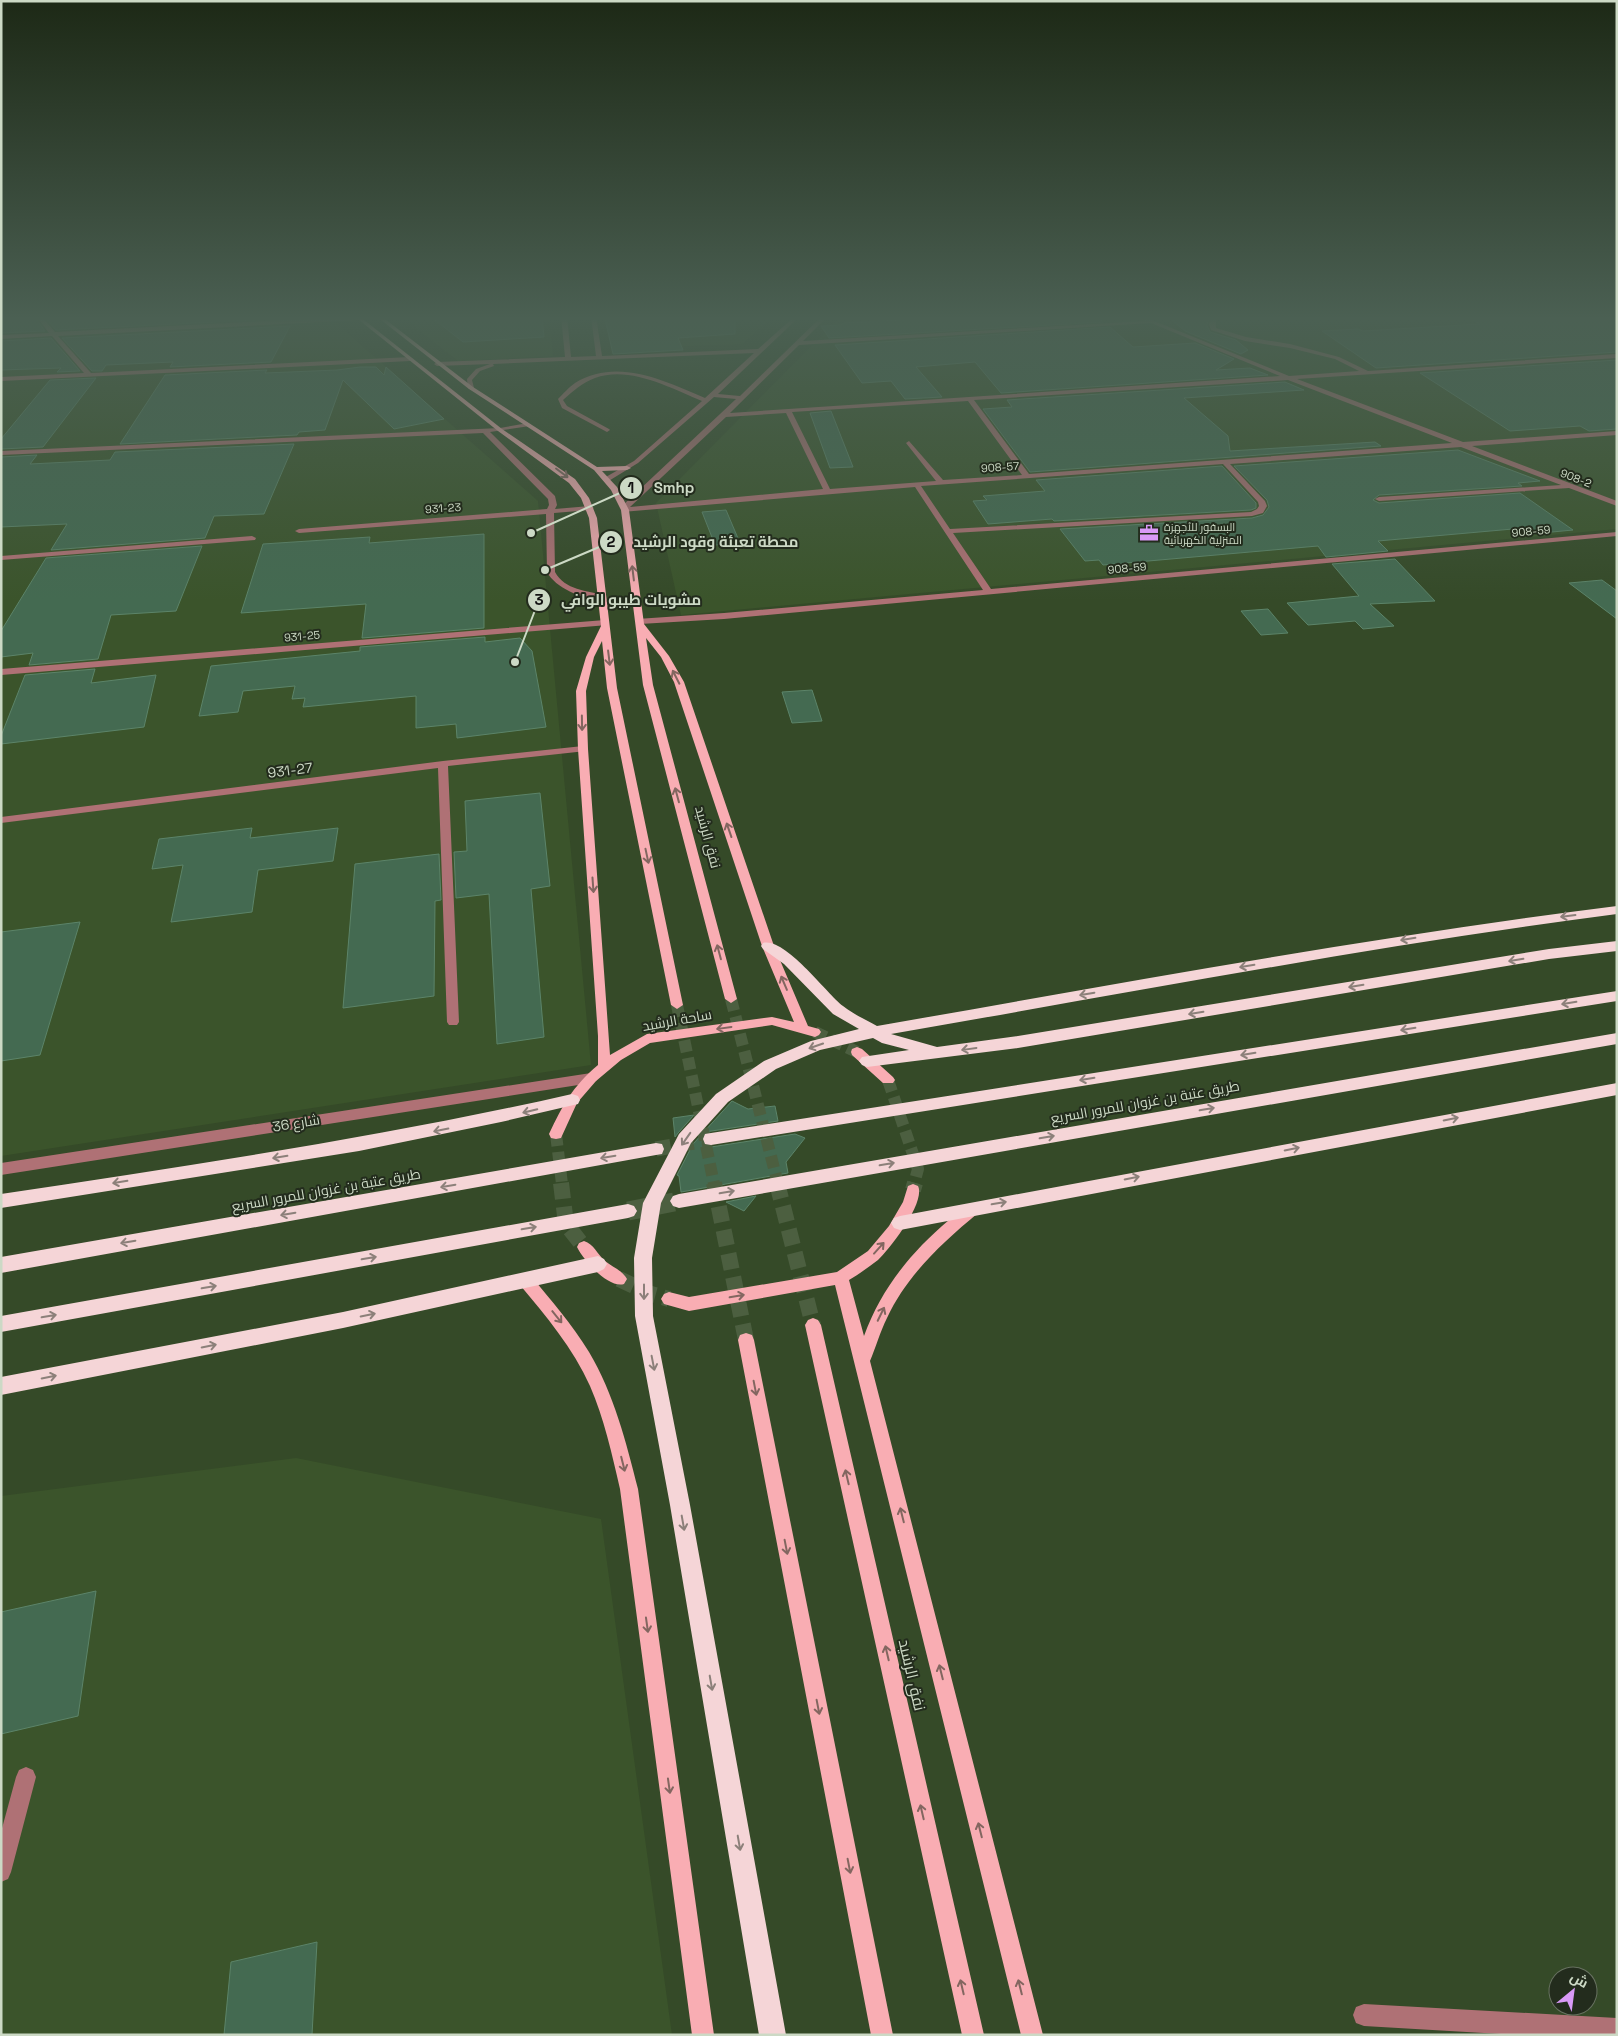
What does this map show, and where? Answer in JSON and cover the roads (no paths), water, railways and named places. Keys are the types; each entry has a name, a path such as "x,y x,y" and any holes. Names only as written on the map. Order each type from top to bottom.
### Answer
{"highway":[{"path":"773,2035 644,1316 643,1258 652,1203 685,1139 722,1098 770,1066 816,1045 835,1040 1268,962 1508,923 1617,910"},
{"path":"768,946 789,961 838,1010 887,1039 942,1053"},
{"path":"862,1057 942,1053 1018,1042 1539,956 1617,946"},
{"path":"711,1139 1617,996"},
{"name":"طريق عتبة بن غزوان للمرور السريع","path":"679,1201 1617,1038"},
{"path":"900,1222 1617,1089"},
{"path":"1,1201 374,1142 489,1121 572,1100"},
{"name":"طريق عتبة بن غزوان للمرور السريع","path":"1,1265 656,1149"},
{"path":"1,1324 628,1210"},
{"path":"1,1386 342,1320 598,1264"}],"main road":[{"path":"476,411 572,481 582,493 590,508 593,518 612,688 677,1005"},
{"path":"506,411 596,469 607,480 625,509"},
{"path":"596,469 628,468"},
{"name":"نفق الرشيد","path":"625,509 648,685 731,999"},
{"path":"640,622 665,656 679,682 768,946"},
{"path":"604,1067 604,1036 583,748 581,691 590,657 605,625"},
{"name":"ساحة الرشيد","path":"556,1134 572,1100 591,1078 616,1057 647,1039 772,1021 809,1030 768,946"},
{"path":"862,1057 888,1080"},
{"path":"668,1299 689,1304 841,1278 873,1255 900,1222 910,1203 913,1190"},
{"path":"863,1359 882,1312 907,1271 938,1236 975,1207"},
{"path":"584,1247 598,1264 619,1279"},
{"path":"841,1278 863,1359 1032,2035"},
{"path":"526,1280 561,1321 590,1370 613,1426 629,1489 703,2035"},
{"name":"نفق الرشيد","path":"813,1324 972,2035"},
{"path":"746,1340 882,2035"}],"street":[{"path":"572,411 607,430"},
{"path":"607,480 628,468 694,411"},
{"path":"625,509 728,411"},
{"path":"724,415 788,411"},
{"path":"788,411 828,491"},
{"path":"979,411 1027,477"},
{"name":"908-2","path":"1375,411 1617,504"},
{"path":"1,453 486,431 528,425"},
{"path":"486,431 552,498 553,505 550,511 551,572 553,578 559,584 602,597"},
{"name":"908-57","path":"625,509 828,491 1617,434"},
{"path":"909,443 941,483"},
{"path":"948,530 1252,514 1260,511 1263,506 1261,501 1225,462"},
{"path":"917,485 989,592"},
{"path":"1379,499 1571,486"},
{"name":"931-23","path":"299,531 590,508"},
{"name":"908-59","path":"640,622 724,616 1617,534"},
{"path":"1,558 252,538"},
{"name":"931-25","path":"1,672 605,625"},
{"name":"931-27","path":"1,820 583,748"},
{"path":"444,764 453,1022"},
{"name":"شارع 36","path":"1,1168 591,1078"},
{"path":"1,1872 26,1777"},
{"path":"1364,2015 1617,2030"}],"tunnel":[{"path":"731,999 778,1184"},
{"path":"677,1005 714,1184"},
{"path":"815,1032 857,1052"},
{"path":"888,1080 918,1169 914,1184"},
{"path":"556,1134 562,1184"},
{"path":"656,1149 711,1139"},
{"path":"561,1183 566,1224 584,1247"},
{"path":"714,1183 746,1340"},
{"path":"777,1183 813,1325"},
{"path":"913,1190 915,1183"},
{"path":"628,1211 679,1201"},
{"path":"619,1279 651,1294 669,1299"}],"place":[{"name":"Smhp","path":"531,533"},
{"name":"البسفور للأجهزة المنزلية الكهربائية","path":"1149,533"},
{"name":"محطة تعبئة وقود الرشيد","path":"545,570"},
{"name":"مشويات طيبو الوافي","path":"515,662"}]}
